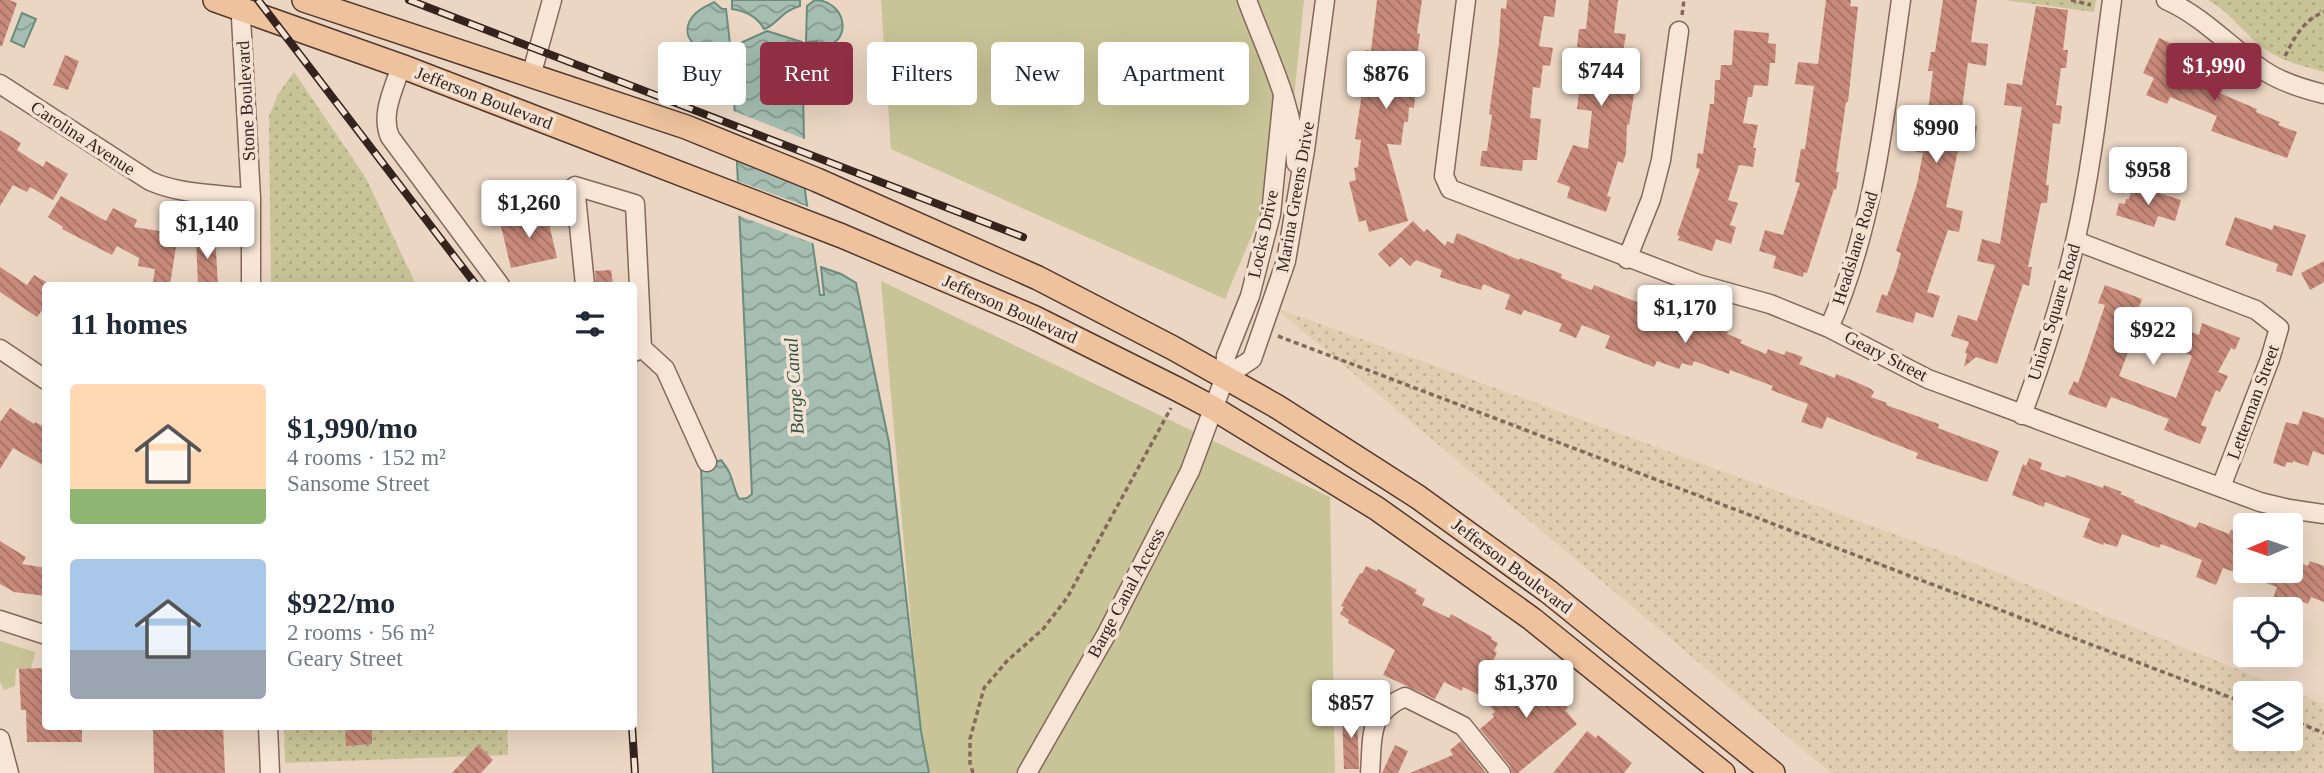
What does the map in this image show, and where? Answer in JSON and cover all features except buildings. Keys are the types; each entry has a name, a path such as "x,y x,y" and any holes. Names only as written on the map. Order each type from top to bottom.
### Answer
{"main road":[{"name":"Jefferson Boulevard","path":"215,0 241,5 842,236 1033,317 1177,389 1213,408 1376,508 1521,611 1723,773"},
{"name":"Jefferson Boulevard","path":"304,0 686,127 817,180 1038,278 1225,377 1320,434 1456,524 1549,592 1773,773"}],"street":[{"path":"531,76 552,0"},
{"name":"Locks Drive","path":"1247,0 1283,95 1295,144 1296,203"},
{"name":"Marina Greens Drive","path":"1225,377 1252,359 1286,261 1325,0"},
{"name":"Geary Street","path":"1466,0 1444,176 1450,189 1627,259 1698,284 1770,304 1829,328 1928,379 2022,415 2270,504 2324,514"},
{"name":"Headslane Road","path":"1829,328 1852,267 1875,181 1900,0"},
{"name":"Union Square Road","path":"2022,415 2058,309 2076,241 2091,158 2112,0"},
{"path":"2166,0 2209,26 2264,70 2297,86 2324,94"},
{"name":"Stone Boulevard","path":"241,5 251,198 251,282"},
{"path":"1627,259 1651,199 1661,160 1679,31"},
{"path":"401,66 385,118 386,129 498,282"},
{"name":"Carolina Avenue","path":"0,84 150,181 168,189 251,198"},
{"name":"Locks Drive","path":"1213,408 1225,377 1226,356 1250,296 1271,214 1283,95"},
{"path":"585,282 575,186 635,204 637,282"},
{"name":"Letterman Street","path":"2076,241 2256,310 2279,328 2270,359 2221,487"},
{"path":"637,301 638,350 665,369 707,462"},
{"path":"0,349 42,377"},
{"name":"Barge Canal Access","path":"1027,773 1106,635 1190,471 1213,408"},
{"path":"0,620 42,634"},
{"path":"1370,773 1378,715 1388,705 1405,697 1462,726 1501,773"},
{"path":"268,730 270,773"},
{"path":"0,739 9,773"}],"path":[{"path":"2071,0 2091,5"},
{"path":"2285,56 2299,31 2307,22 2324,12"},
{"path":"1262,330 2233,698"},
{"path":"973,773 970,763 970,738 984,688 1007,660 1044,629 1067,598 1172,406 1177,389"},
{"path":"2303,725 2324,733"}],"shaded area":[{"path":"881,0 1304,0 1289,147 1225,299 891,149 888,105 977,105 977,42 884,42"},
{"path":"2004,0 2096,0 2094,12"},
{"path":"2208,0 2324,0 2324,72 2269,52 2223,10"},
{"path":"294,72 366,178 415,282 271,282 269,116 278,94"},
{"path":"881,281 1330,497 1335,773 924,773"},
{"path":"1274,307 1984,567 2267,681 2233,681 2233,751 2303,751 2303,696 2324,704 2324,773 1831,773"},
{"path":"0,641 35,652 31,669 16,669 15,686 4,690 0,682"},
{"path":"284,730 507,730 508,755 285,763"}],"water":[{"path":"732,0 800,0 800,6 788,11 764,29 751,15 732,9"},
{"path":"815,0 834,7 840,14 842,23 838,39 834,42 806,42 807,6"},
{"path":"714,2 726,9 730,42 691,41 687,29 689,22 703,8"},
{"path":"22,13 36,19 24,47 11,41"},
{"name":"Barge Canal","path":"767,31 802,42 760,42 760,105 803,105 805,191 820,295 824,295 821,267 856,283 889,443 921,731 929,773 713,773 701,468 721,460 739,499 752,494 734,105 746,105 746,42 743,42"}],"pier":[{"path":"731,110 807,140 808,189 734,160"},
{"path":"735,180 811,208 815,244 737,215"}],"railway":[{"path":"258,0 474,282"},
{"path":"409,0 1023,237"},
{"path":"632,730 635,773"}]}
